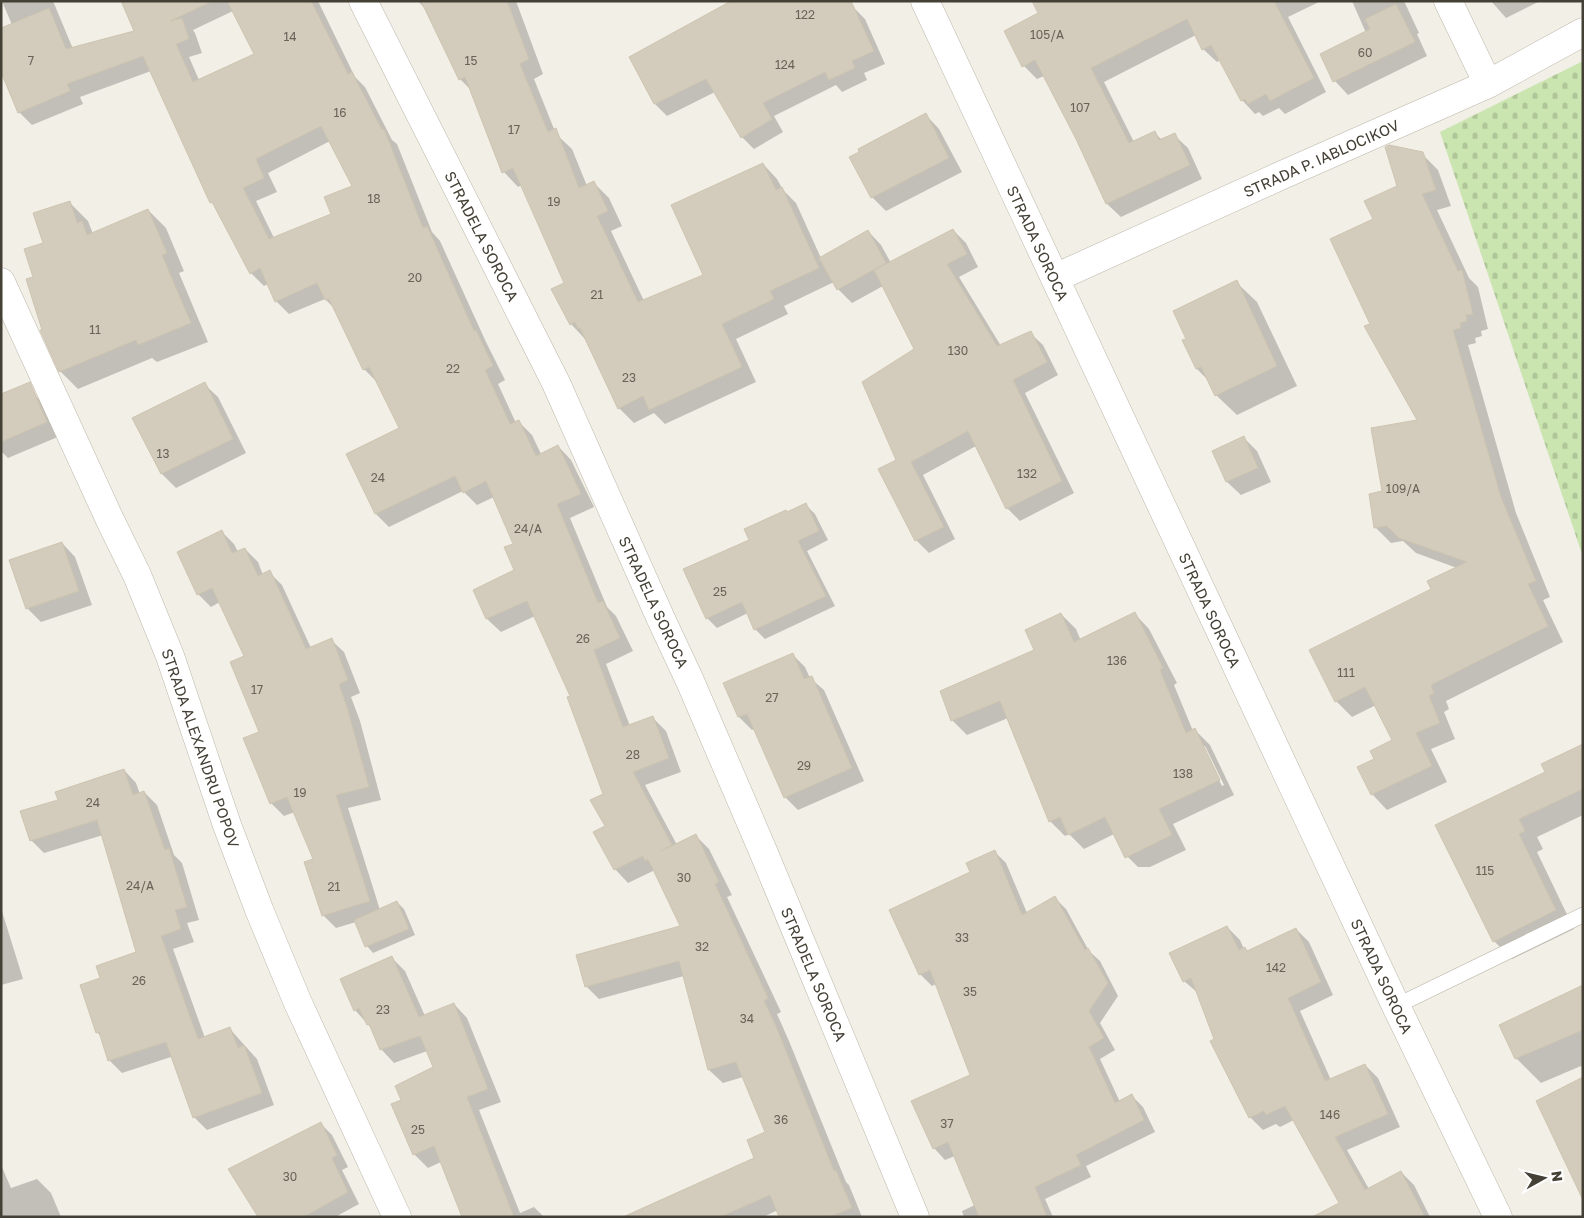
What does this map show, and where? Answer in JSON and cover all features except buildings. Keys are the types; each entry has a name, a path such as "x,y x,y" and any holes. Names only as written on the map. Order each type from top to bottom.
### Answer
{"street":[{"name":"STRADELA SOROCА","path":"363,1 556,382 690,681 763,851 915,1217"},
{"name":"STRADA SOROCA","path":"925,1 1396,1006 1498,1217"},
{"path":"1448,1 1488,84"},
{"name":"STRADA P. IABLOCIKOV","path":"1055,278 1488,84 1583,32"},
{"name":"STRADA ALEXANDRU POPOV","path":"1,282 137,575 170,656 227,825 260,912 298,1003 397,1217"}],"lane":[{"path":"1396,1006 1583,915"}],"green space":[{"path":"1583,61 1583,557 1440,132"}]}
